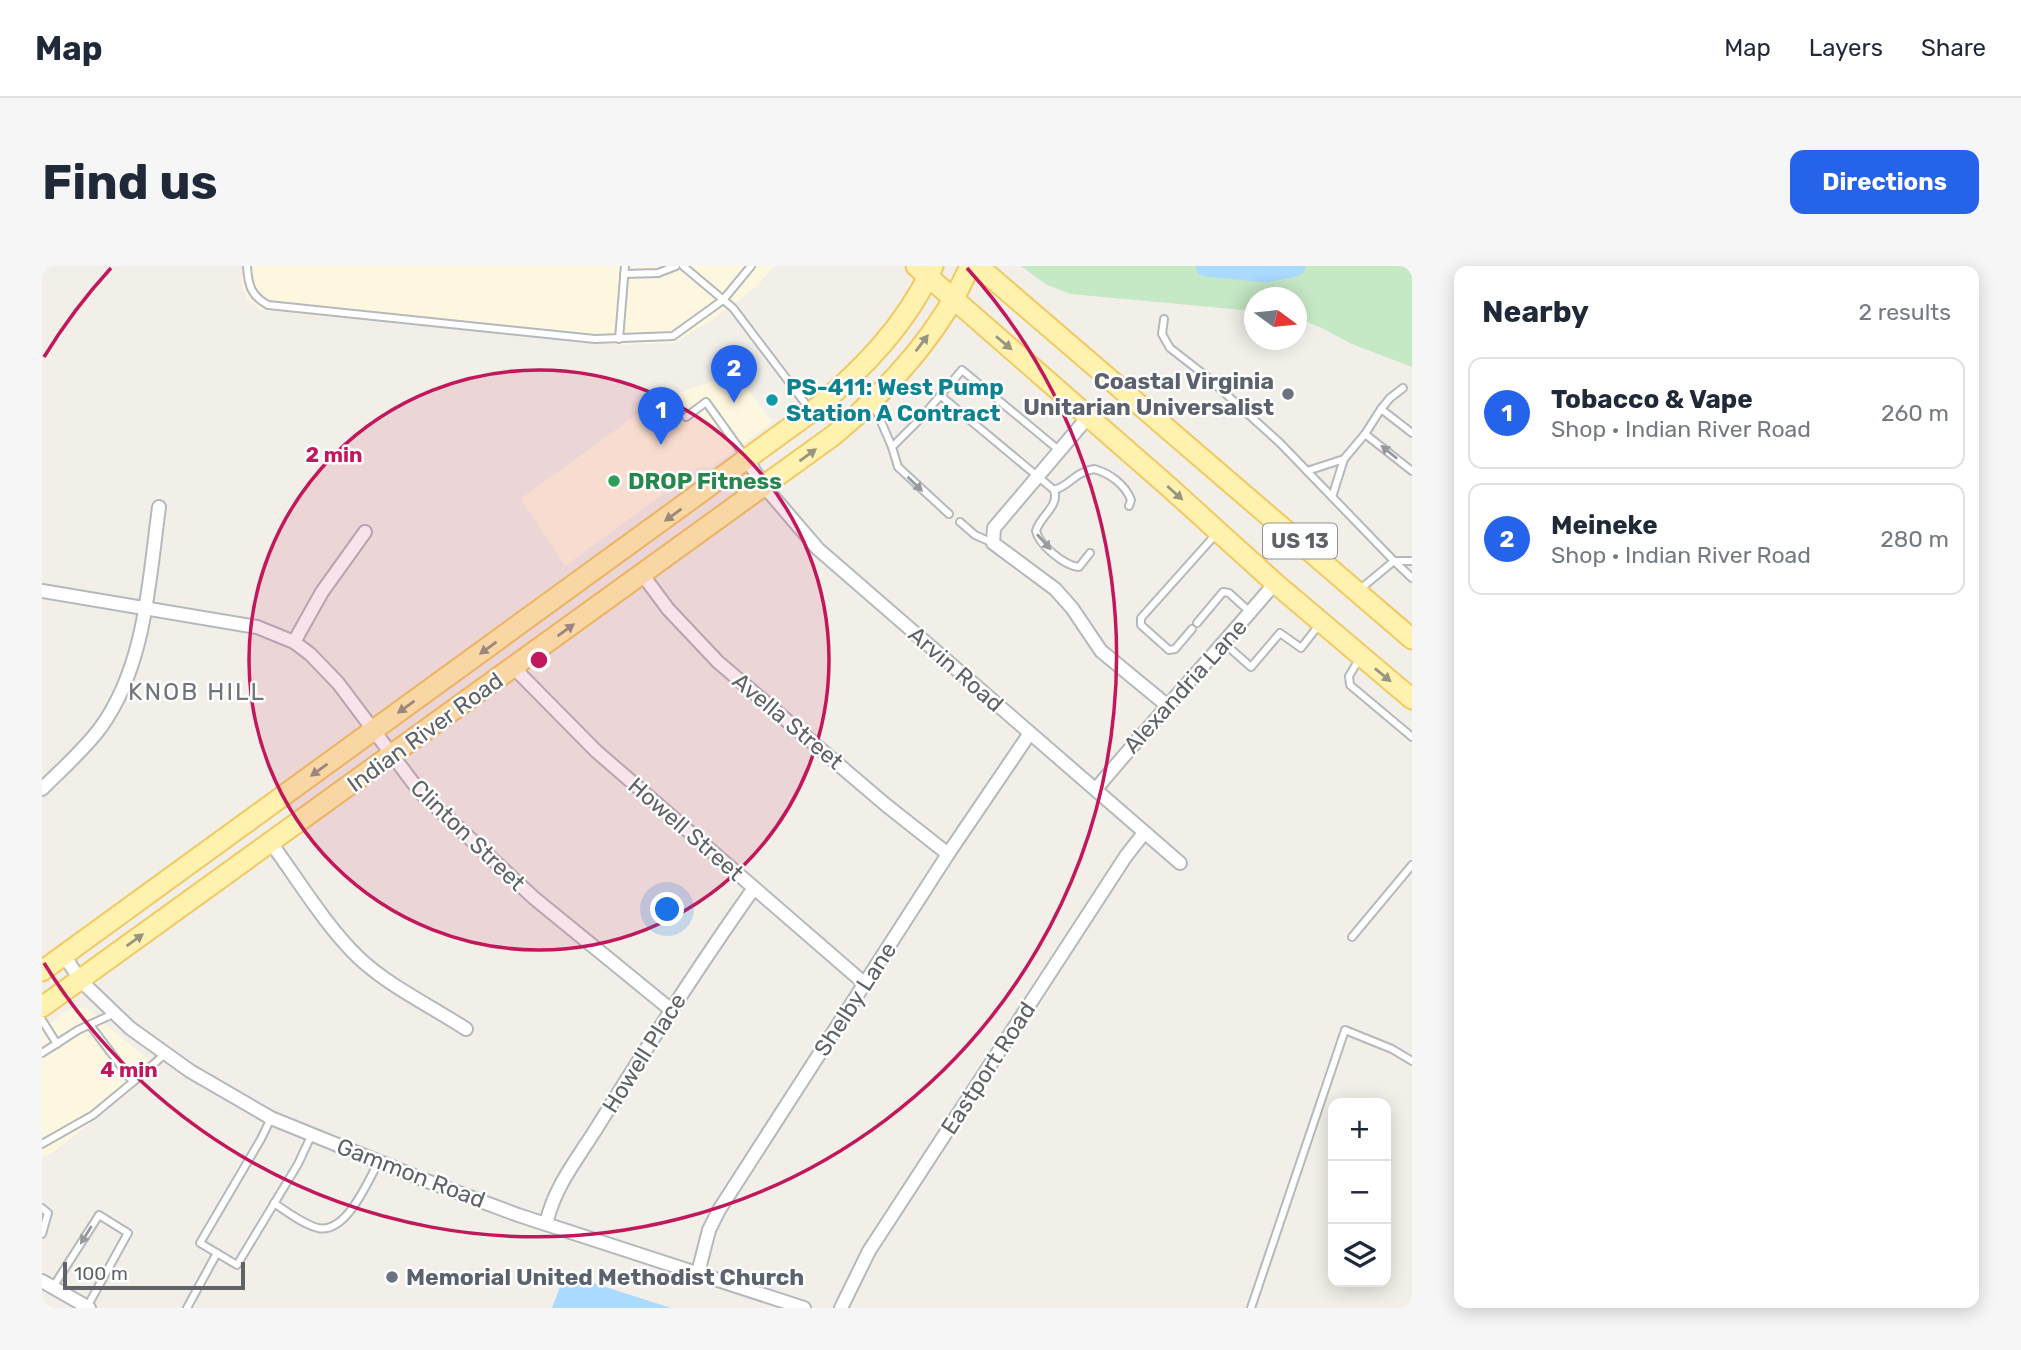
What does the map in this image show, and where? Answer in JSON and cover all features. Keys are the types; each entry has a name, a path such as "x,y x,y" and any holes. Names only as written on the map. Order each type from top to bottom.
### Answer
{"main road":[{"name":"Indian River Road","path":"42,1007 834,435 872,401 905,366 953,297 970,266"},
{"name":"US 13","path":"978,266 1412,639"},
{"name":"Indian River Road","path":"42,971 812,412 837,391 885,340 912,304 926,269"},
{"name":"US 13","path":"926,269 953,297 1275,583 1412,698"}],"street":[{"path":"1088,417 994,528 993,543 1055,589 1072,608 1101,651 1169,707"},
{"name":"Arvin Road","path":"747,460 790,519 828,558 1180,863"},
{"path":"42,789 100,727 133,659 145,608 159,506"},
{"path":"294,642 321,592 365,532"},
{"name":"Avella Street","path":"642,574 668,609 718,662 886,805 948,854"},
{"name":"Alexandria Lane","path":"1096,789 1139,737 1225,644 1275,583"},
{"name":"Clinton Street","path":"42,592 257,627 294,642 310,654 338,683 420,792 488,857 600,954 670,1009"},
{"name":"Howell Street","path":"514,668 596,751 865,984"},
{"name":"Shelby Lane","path":"698,1273 702,1251 719,1210 948,854 1030,733"},
{"name":"Eastport Road","path":"841,1308 876,1240 1126,856 1144,833"},
{"path":"271,843 343,941 360,959 396,986 466,1029"},
{"name":"Howell Place","path":"545,1224 555,1193 565,1174 670,1009 754,888"},
{"name":"Gammon Road","path":"64,955 80,980 130,1028 223,1092 271,1118 545,1224 804,1308"},
{"path":"48,1284 88,1307"}],"lane":[{"path":"247,266 252,293 268,306 595,339 673,336 723,300 751,266"},
{"path":"619,339 625,266"},
{"path":"624,274 658,273 676,266"},
{"path":"683,266 733,308 812,412"},
{"path":"1164,319 1162,334 1170,348 1223,391 1307,471 1412,578"},
{"path":"892,447 962,370 1060,451"},
{"path":"1332,497 1344,459 1390,398 1403,388"},
{"path":"941,396 1054,490 1055,500 1038,523 1037,536 1069,565 1075,567 1079,567 1090,553"},
{"path":"872,401 898,467 949,514"},
{"path":"686,417 706,402 747,460"},
{"path":"1381,409 1412,433"},
{"path":"1365,434 1412,471"},
{"path":"1307,471 1344,459"},
{"path":"1054,490 1064,487 1073,476 1094,469 1109,475 1123,487 1131,500 1129,506"},
{"path":"960,522 975,535 993,543"},
{"path":"1219,532 1141,618 1141,625 1169,650 1175,649 1223,592 1229,593 1251,612"},
{"path":"1357,591 1394,561 1412,561"},
{"path":"1225,644 1251,667 1280,633 1301,648 1321,623"},
{"path":"1361,657 1349,676 1350,685 1412,737"},
{"path":"1352,937 1412,865"},
{"path":"42,1054 78,1030 114,1013"},
{"path":"42,1020 57,1044"},
{"path":"90,1026 133,1082"},
{"path":"1251,1308 1345,1030 1392,1049 1412,1061"},
{"path":"42,1144 93,1115 165,1054"},
{"path":"271,1118 200,1243 237,1265 298,1164 312,1134"},
{"path":"274,1203 307,1224 330,1228 351,1210 379,1161"},
{"path":"42,1208 48,1213 42,1234"},
{"path":"48,1284 99,1215 128,1233 88,1307"},
{"path":"187,1308 217,1253"}],"shaded area":[{"path":"242,266 774,266 757,286 712,320 673,343 619,345 261,310 247,299 242,285"},
{"path":"723,378 740,378 772,422 710,468 700,467 565,566 523,502 523,497 657,400"},
{"path":"70,1008 86,1008 157,1067 143,1082 52,1153 42,1157 42,1029"}],"green space":[{"path":"1021,266 1412,266 1412,367 1352,344 1307,322 1307,287 1244,287 1244,310 1071,294 1047,285"}],"water":[{"path":"565,1274 671,1308 552,1308"}],"waterway":[{"path":"1206,266 1267,272 1295,266"}],"place":[{"name":"Coastal Virginia Unitarian Universalist","path":"1288,394"},
{"name":"PS-411: West Pump Station A Contract","path":"772,400"},
{"name":"Meineke","path":"734,403"},
{"name":"Tobacco & Vape","path":"661,445"},
{"name":"DROP Fitness","path":"614,481"},
{"name":"Memorial United Methodist Church","path":"392,1277"}],"district":[{"name":"KNOB HILL","path":"197,692"}]}
